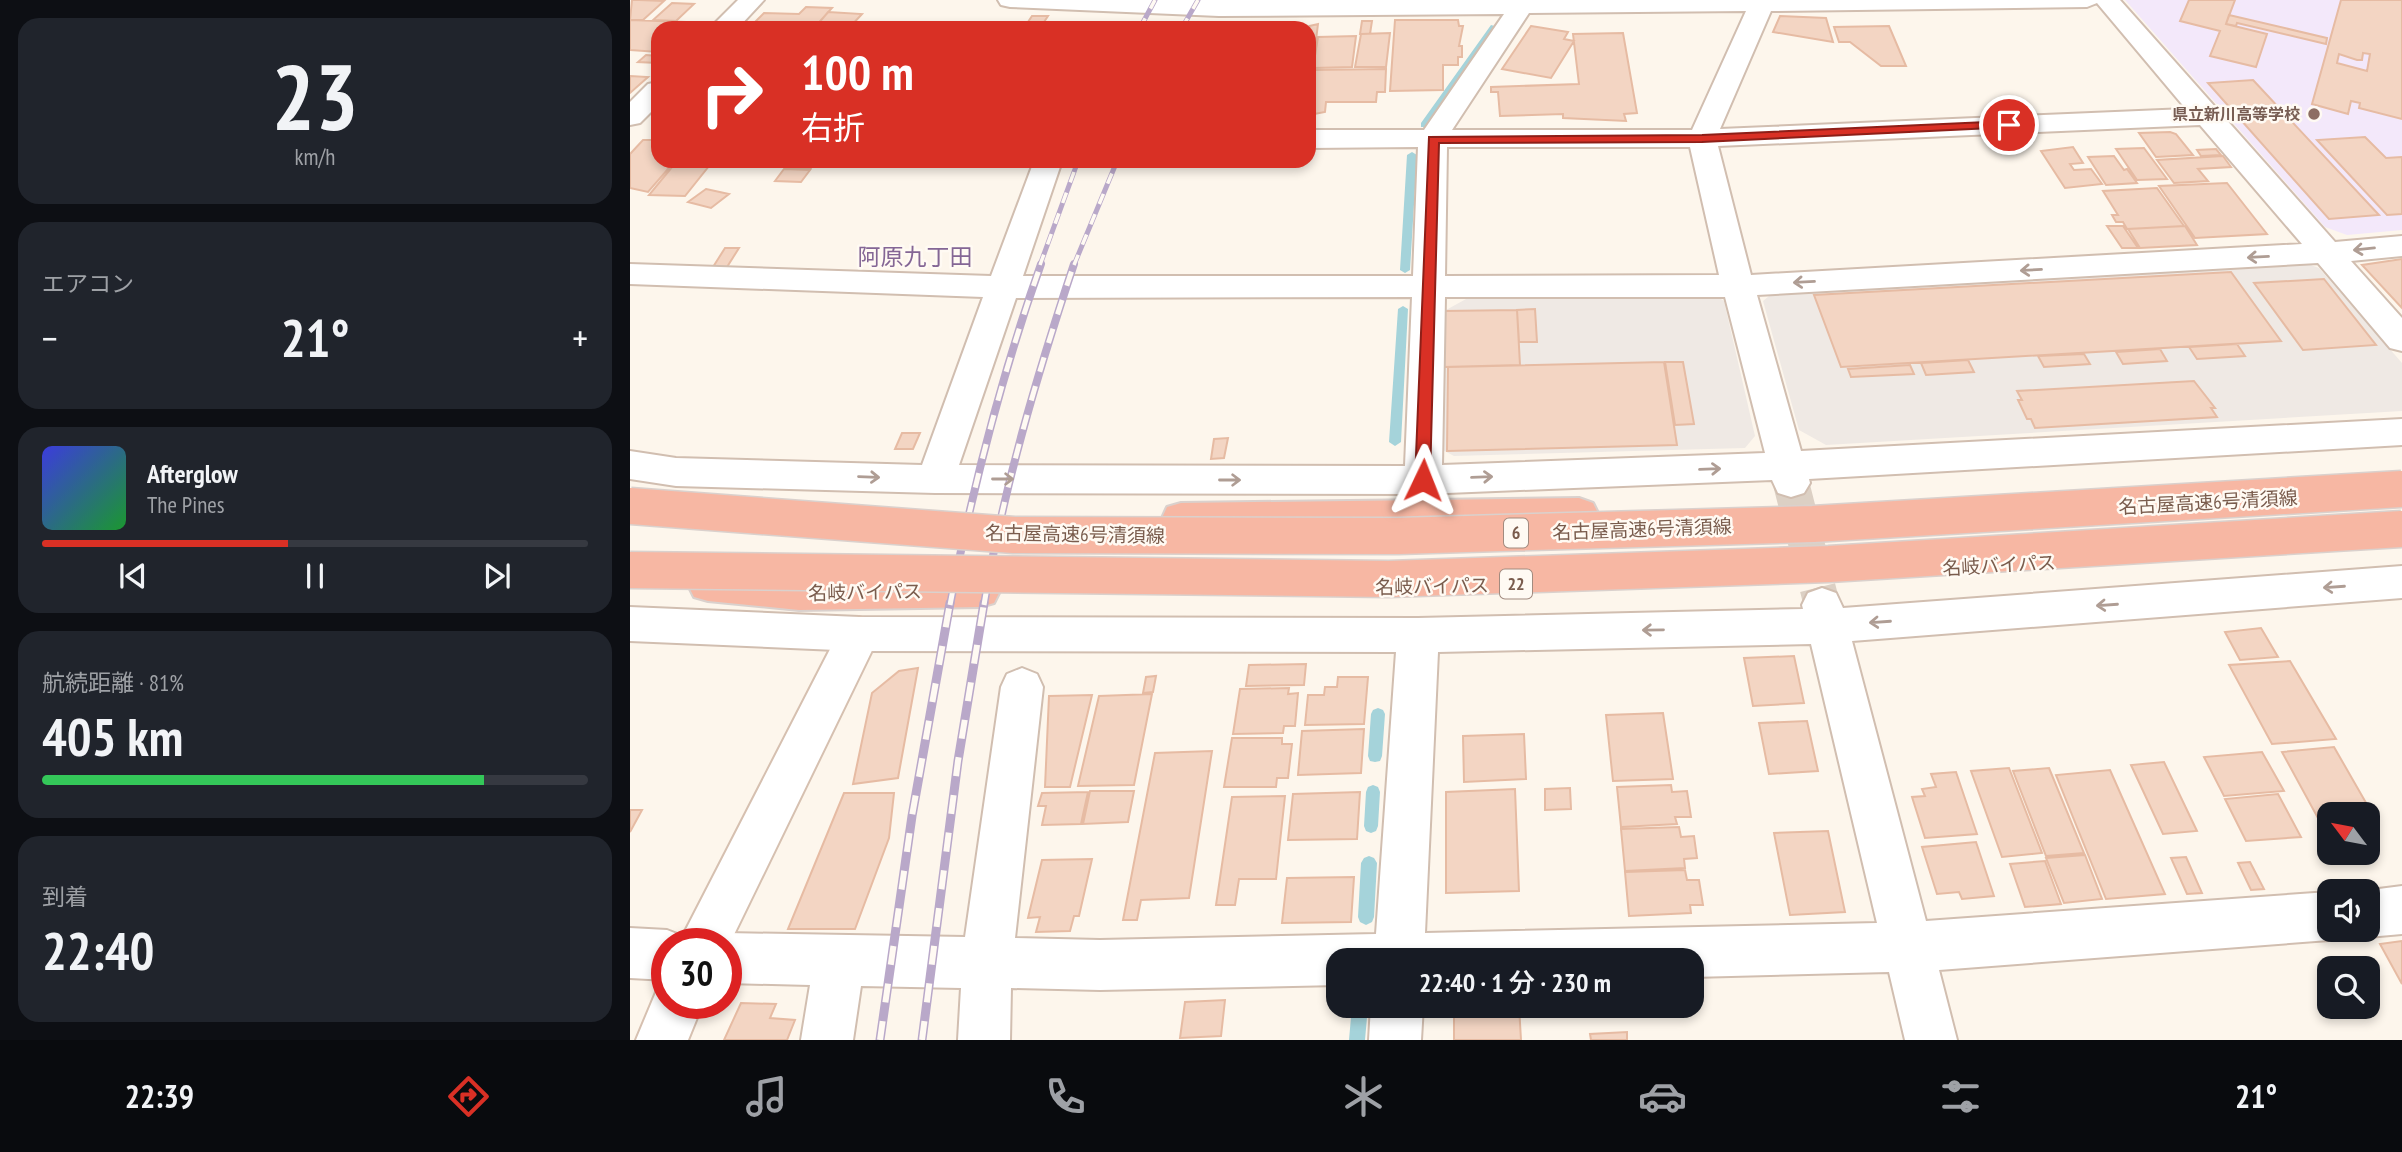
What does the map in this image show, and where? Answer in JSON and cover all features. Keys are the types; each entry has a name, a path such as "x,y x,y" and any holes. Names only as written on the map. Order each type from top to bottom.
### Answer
{"highway":[{"path":"630,497 879,514 1050,519 1789,510 2402,476"},
{"path":"630,489 776,518"},
{"name":"名古屋高速6号清須線","path":"630,506 1014,535 1398,536 1813,524 2402,489"},
{"name":"名古屋高速6号清須線","path":"630,570 1390,579 1829,564 2402,529"},
{"name":"名岐バイパス","path":"630,578 799,593 1412,586 1799,577 2402,540"}],"street":[{"path":"730,21 752,0"},
{"path":"1010,0 1218,12 1362,4 2087,0"},
{"path":"2107,0 2402,340"},
{"path":"1762,2 1702,138 1738,286 1789,475"},
{"path":"1423,480 1433,139 1443,120 1523,3"},
{"path":"630,117 651,97"},
{"path":"1316,139 1702,138 2207,116"},
{"path":"630,128 651,128"},
{"path":"935,479 1046,168"},
{"path":"630,274 1003,287 1738,286 2326,253 2402,246"},
{"path":"630,465 676,472 935,479 1423,480 1789,475 2402,432"},
{"path":"630,489 744,473"},
{"path":"785,475 879,514"},
{"path":"645,624 859,634 1418,635 1825,616 2402,582"},
{"path":"645,624 799,593"},
{"path":"1825,616 1931,1040"},
{"path":"712,928 859,634"},
{"path":"1400,948 1418,635"},
{"path":"984,1040 987,962 1022,687"},
{"path":"2380,912 2402,910"},
{"path":"1704,958 1908,947 2317,917"},
{"path":"630,954 651,955"},
{"path":"742,958 987,962 1326,973"},
{"path":"827,1040 839,960"},
{"path":"1395,1040 1396,1018"},
{"path":"662,1040 671,1019"}],"shaded area":[{"name":"県立新川高等学校","path":"2125,0 2402,0 2402,230 2347,235 2325,227"},
{"path":"2302,262 2319,268 2402,363 2402,411 1826,445 1799,430 1763,301 1774,292"},
{"path":"1712,293 1724,301 1755,436 1745,448 1454,456 1435,446 1437,315 1466,299"}],"building":[{"path":"632,0 664,1 643,20 630,20"},
{"path":"2189,0 2235,0 2226,24 2267,34 2256,67 2210,56 2220,31 2180,21"},
{"path":"2341,0 2402,0 2402,119 2359,108 2360,103 2351,101 2348,114 2312,104","holes":["2363,53 2370,54 2367,71 2337,63 2339,54 2357,60 2362,60"]},
{"path":"672,3 694,4 676,21 653,20"},
{"path":"806,7 832,8 820,21 756,21 764,13 799,14"},
{"path":"828,12 862,14 856,21 820,21"},
{"path":"2229,15 2327,38 2326,44 2237,23 2236,26 2226,24"},
{"path":"1032,16 1048,16 1045,21 1029,21"},
{"path":"1780,16 1826,18 1833,42 1773,32"},
{"path":"630,20 657,21 651,21 651,52 630,50"},
{"path":"1395,20 1458,20 1459,26 1463,26 1459,46 1462,46 1462,57 1458,57 1458,65 1443,65 1443,90 1390,91"},
{"path":"1362,21 1372,21 1370,34 1360,34"},
{"path":"1531,26 1568,32 1564,39 1574,41 1551,78 1502,69"},
{"path":"1889,26 1906,66 1881,66 1850,42 1839,42 1834,27"},
{"path":"1390,33 1386,67 1355,67 1361,34"},
{"path":"1623,33 1637,113 1624,114 1626,121 1563,118 1563,114 1500,116 1498,92 1491,92 1491,87 1579,84 1573,34"},
{"path":"1356,36 1352,67 1316,68 1318,37"},
{"path":"646,55 651,55 651,63 638,62"},
{"path":"1386,69 1385,92 1377,92 1376,102 1326,102 1325,112 1316,114 1316,70"},
{"path":"630,76 648,77 630,93"},
{"path":"2253,80 2379,215 2329,219 2208,83"},
{"path":"2139,133 2176,134 2193,155 2156,157"},
{"path":"2365,137 2386,158 2402,157 2402,214 2387,215 2317,140"},
{"path":"643,140 651,140 651,168 669,168 648,192 630,188 630,154"},
{"path":"2073,147 2083,163 2070,164 2074,170 2091,169 2102,184 2065,188 2041,151"},
{"path":"2144,148 2167,179 2137,180 2116,149"},
{"path":"2216,149 2221,155 2201,156 2197,150"},
{"path":"2114,156 2137,183 2106,185 2088,157"},
{"path":"2223,156 2231,167 2198,169 2208,181 2174,183 2157,160"},
{"path":"671,168 707,168 685,196 649,195"},
{"path":"784,169 810,170 801,182 775,181"},
{"path":"2227,183 2267,234 2195,238 2159,186"},
{"path":"2157,188 2184,226 2127,229 2123,222 2116,222 2112,215 2118,215 2103,191"},
{"path":"706,189 729,194 711,208 688,202"},
{"path":"2107,226 2123,226 2138,248 2122,248"},
{"path":"2185,226 2197,245 2140,248 2128,229"},
{"path":"725,248 739,248 727,267 713,267"},
{"path":"2402,259 2402,308 2362,265"},
{"path":"2231,272 2281,341 1841,367 1814,295"},
{"path":"2324,279 2376,345 2303,350 2254,283"},
{"path":"1535,309 1537,342 1519,342 1517,310"},
{"path":"1517,310 1520,365 1443,367 1444,311"},
{"path":"2237,344 2245,356 2197,359 2189,347"},
{"path":"2160,349 2167,361 2123,364 2116,352"},
{"path":"2084,354 2090,364 2044,367 2038,356"},
{"path":"1968,360 1974,372 1926,375 1921,363"},
{"path":"1664,362 1677,445 1447,451 1448,367"},
{"path":"1665,362 1683,362 1694,424 1675,425"},
{"path":"1910,365 1914,374 1851,377 1848,369"},
{"path":"2194,381 2215,408 2211,408 2217,417 2035,428 2031,419 2027,419 2017,391"},
{"path":"902,433 920,433 913,449 895,449"},
{"path":"1228,438 1224,458 1211,459 1214,439"},
{"path":"2261,628 2278,657 2240,660 2225,632"},
{"path":"1794,656 1804,703 1753,706 1744,658"},
{"path":"2290,661 2336,739 2272,744 2229,665"},
{"path":"1306,664 1304,685 1246,686 1249,665"},
{"path":"918,668 898,778 853,784 872,693 899,671"},
{"path":"1156,676 1153,692 1143,693 1146,677"},
{"path":"1338,677 1368,677 1364,724 1305,725 1308,695 1324,695 1325,687 1337,687"},
{"path":"1289,688 1288,694 1298,693 1295,726 1284,726 1283,733 1233,734 1240,689"},
{"path":"1152,694 1134,785 1078,786 1099,696"},
{"path":"1092,695 1070,787 1045,787 1049,696"},
{"path":"1663,713 1673,779 1613,781 1606,715"},
{"path":"1807,721 1818,771 1769,774 1759,723"},
{"path":"1364,729 1361,773 1298,775 1302,731"},
{"path":"1524,734 1526,779 1464,782 1463,736"},
{"path":"1232,738 1282,738 1282,744 1292,744 1288,778 1277,778 1276,787 1224,787"},
{"path":"2334,747 2366,802 2317,802 2317,816 2282,752"},
{"path":"1212,751 1189,898 1141,900 1137,920 1123,920 1155,753"},
{"path":"2262,752 2284,791 2224,796 2204,757"},
{"path":"2164,762 2197,831 2163,834 2131,765"},
{"path":"2009,768 2042,853 2002,857 1971,771"},
{"path":"2049,768 2084,853 2046,856 2013,771"},
{"path":"2110,770 2165,894 2106,899 2056,775"},
{"path":"1956,772 1977,834 1925,838 1912,797 1925,796 1922,789 1936,787 1931,774"},
{"path":"1671,785 1672,792 1687,791 1691,817 1675,817 1677,824 1621,827 1617,787"},
{"path":"1570,788 1571,809 1545,810 1545,789"},
{"path":"1515,789 1519,891 1446,893 1446,792"},
{"path":"1090,791 1134,791 1128,822 1083,824"},
{"path":"1088,792 1081,824 1042,825 1046,806 1038,806 1042,793"},
{"path":"1360,792 1357,839 1288,840 1293,794"},
{"path":"844,793 894,793 889,838 855,929 788,929"},
{"path":"2278,794 2301,837 2246,841 2225,799"},
{"path":"1285,796 1276,879 1239,879 1235,905 1216,905 1232,797"},
{"path":"630,810 642,810 630,832"},
{"path":"1679,827 1681,837 1694,836 1697,858 1684,859 1685,868 1625,871 1621,829"},
{"path":"1828,831 1845,912 1790,915 1774,833"},
{"path":"1976,842 1994,896 1962,899 1959,892 1937,894 1922,847"},
{"path":"2085,855 2102,899 2064,903 2046,858"},
{"path":"2186,857 2202,893 2187,894 2171,858"},
{"path":"1092,859 1079,916 1074,916 1070,931 1036,932 1040,917 1028,918 1042,860"},
{"path":"2045,861 2061,904 2025,907 2010,864"},
{"path":"2250,862 2264,889 2251,890 2238,863"},
{"path":"1685,870 1687,880 1699,880 1703,905 1690,905 1691,913 1629,916 1625,872"},
{"path":"1354,877 1351,922 1282,923 1287,878"},
{"path":"2402,941 2402,984 2380,944"},
{"path":"1225,1000 1221,1036 1180,1038 1185,1002"},
{"path":"742,1003 776,1004 770,1018 795,1020 787,1040 724,1040 734,1019 742,1019"},
{"path":"1454,1018 1520,1018 1521,1040 1454,1040"},
{"path":"1627,1032 1627,1040 1591,1040 1590,1034"}],"waterway":[{"path":"1424,125 1494,27"},
{"path":"1405,270 1412,155"},
{"path":"1395,442 1403,309"},
{"path":"1375,756 1378,714"},
{"path":"1371,826 1373,792"},
{"path":"1366,917 1369,863"},
{"path":"1357,1040 1359,1018"}],"tunnel":[{"path":"1791,483 1822,605"}],"railway":[{"path":"1144,21 1155,0"},
{"path":"1186,21 1198,0"},
{"path":"1040,265 1075,168"},
{"path":"1074,265 1114,168"},
{"path":"950,605 989,433 1041,264"},
{"path":"984,605 1001,518 1022,433 1074,264"},
{"path":"880,1040 912,816 950,603"},
{"path":"922,1040 958,761 984,603"}],"place":[{"name":"県立新川高等学校","path":"2314,114"}],"district":[{"name":"阿原九丁田","path":"915,257"}],"route":[{"path":"1423,480 1433,139 1702,138 2009,125"}]}
